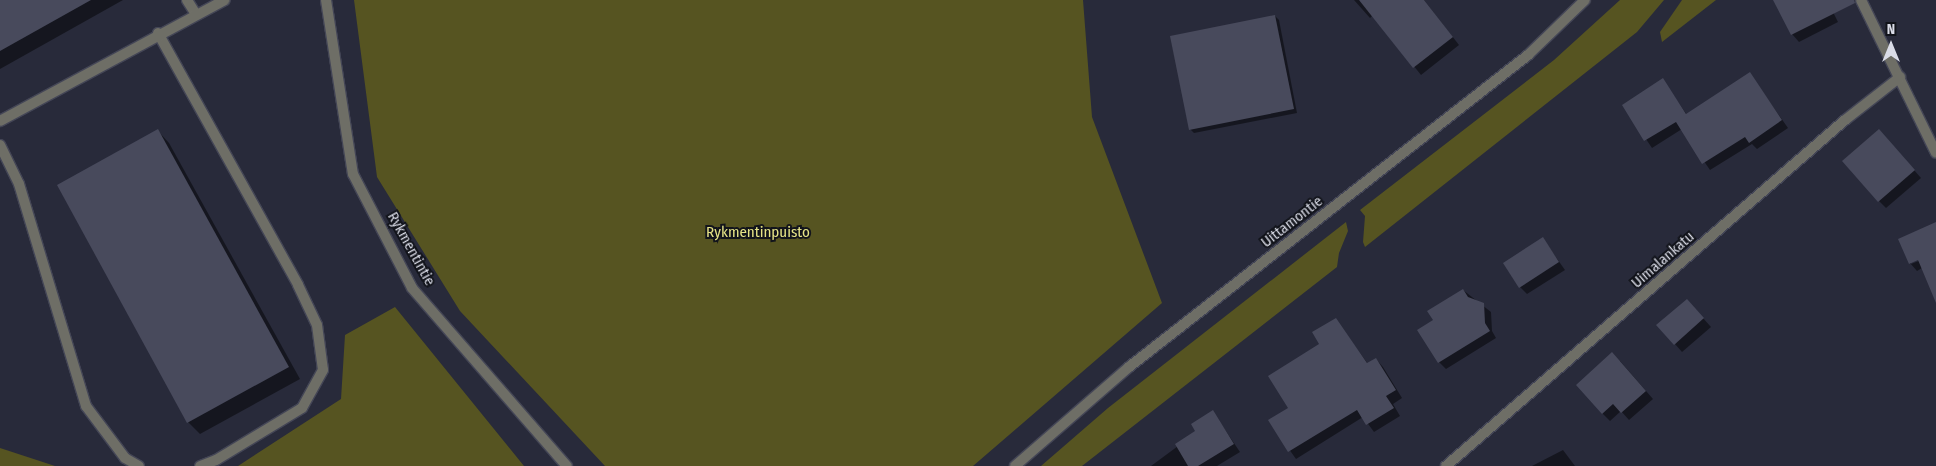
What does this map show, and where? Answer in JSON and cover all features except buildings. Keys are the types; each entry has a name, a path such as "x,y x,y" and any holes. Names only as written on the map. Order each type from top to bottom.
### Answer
{"street":[{"path":"187,0 195,13"},
{"path":"0,120 195,13 225,0"},
{"name":"Rykmentintie","path":"326,0 352,174 412,288 567,466"},
{"name":"Uittamontie","path":"1015,466 1130,367 1528,55 1585,0"},
{"path":"1861,0 1936,153"},
{"path":"158,33 298,285 318,325 323,370 302,408 216,460 200,466"},
{"name":"Uimalankatu","path":"1446,466 1845,120 1900,77"},
{"path":"0,145 19,184 86,406 125,458 139,466"}],"green space":[{"name":"Rykmentinpuisto","path":"354,0 1083,0 1092,117 1162,303 973,466 605,466 460,311 377,177"},
{"path":"1620,0 1664,0 1637,32 1365,247 1363,242 1365,216 1360,210 1554,60"},
{"path":"1682,0 1716,0 1662,42 1660,32"},
{"path":"1346,222 1348,231 1339,253 1337,267 1082,466 1041,466 1108,408"},
{"path":"395,307 524,466 238,466 341,399 345,335"},
{"path":"0,448 55,466 0,466"}]}
